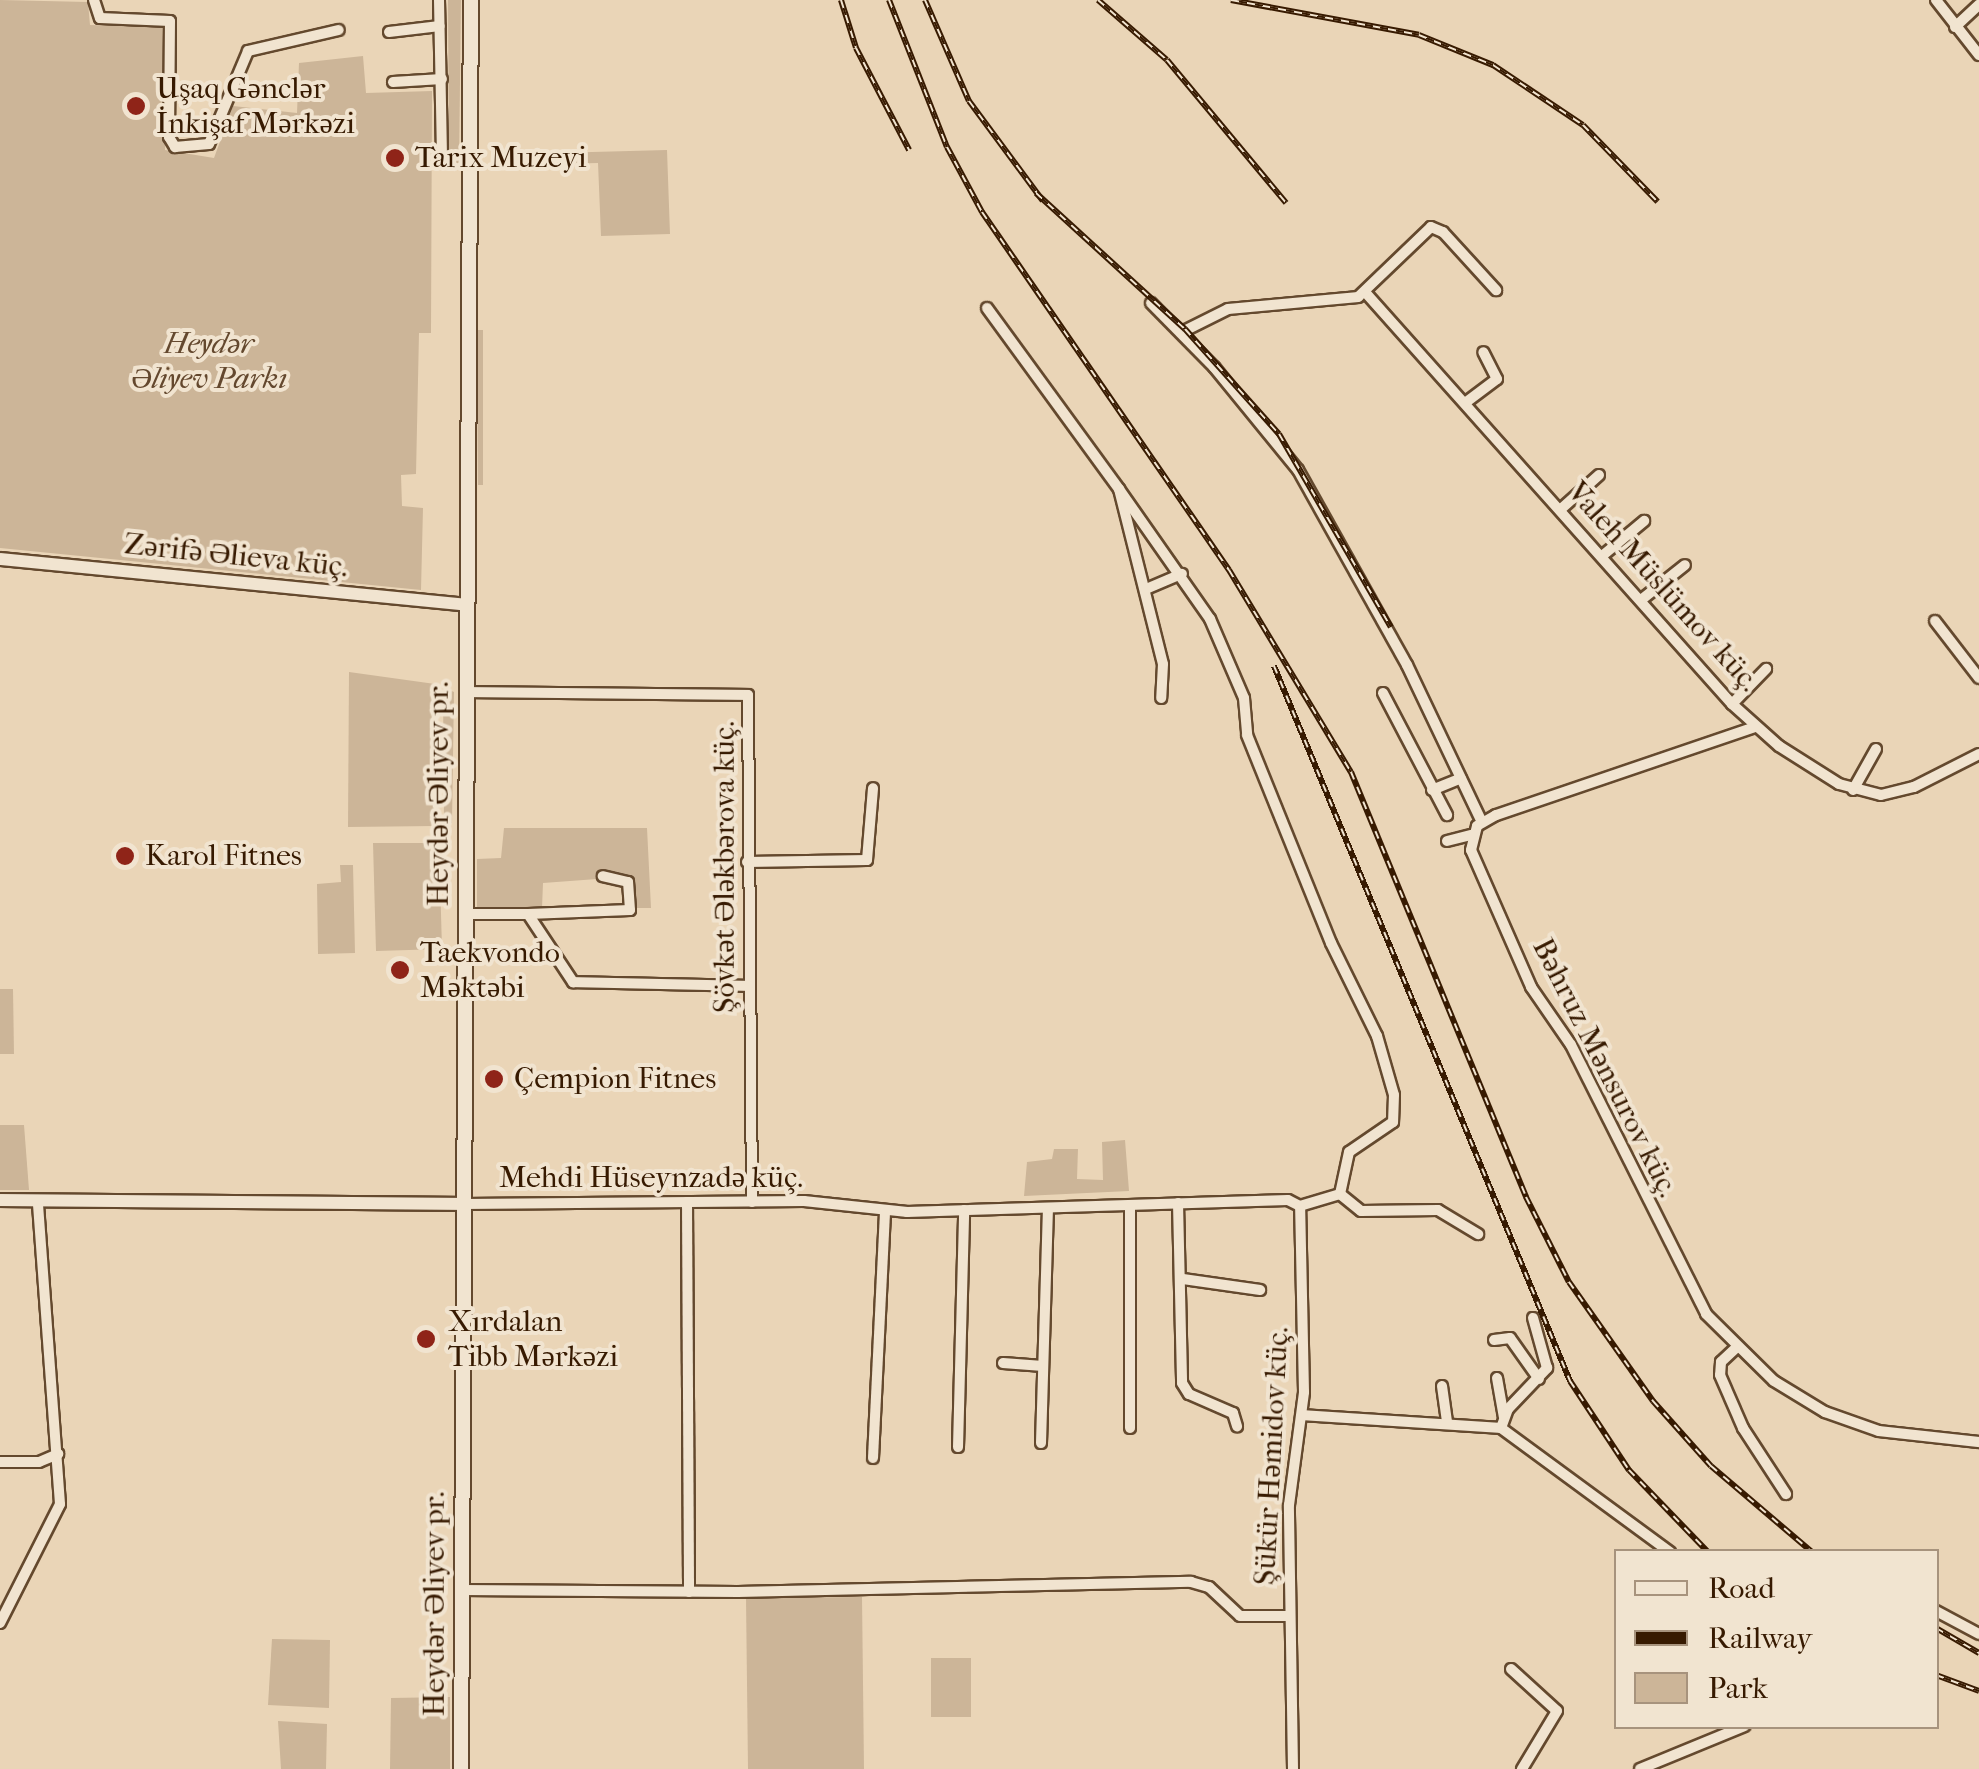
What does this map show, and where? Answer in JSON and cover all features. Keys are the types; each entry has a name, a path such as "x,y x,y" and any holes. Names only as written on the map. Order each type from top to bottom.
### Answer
{"main road":[{"name":"Heydər Əliyev pr.","path":"461,1769 471,0"}],"street":[{"path":"94,0 100,18 170,21 169,137 175,147 209,144 248,51 339,30"},
{"path":"439,0 442,150"},
{"path":"1936,0 1979,55"},
{"path":"1955,27 1979,5"},
{"path":"389,32 440,26"},
{"path":"393,82 442,80"},
{"path":"1182,332 1215,312 1342,301 1365,292 1436,227 1496,290"},
{"name":"Valeh Müslümov küç.","path":"1365,292 1755,728 1853,790"},
{"path":"1151,303 1182,332 1298,470 1482,822"},
{"path":"988,308 1182,574 1210,619 1244,698 1247,735 1331,943 1376,1036 1394,1094 1393,1122 1350,1152 1340,1194"},
{"path":"1465,403 1498,379 1482,352"},
{"path":"1561,509 1598,474"},
{"path":"1119,489 1162,664 1161,698"},
{"path":"1602,556 1644,521"},
{"name":"Zərifə Əlieva küç.","path":"0,559 467,605"},
{"path":"1641,600 1685,566"},
{"path":"1146,589 1182,574"},
{"path":"1935,621 1979,678"},
{"path":"1732,704 1766,669"},
{"name":"Şövkət Ələkbərova küç.","path":"467,692 745,691 752,1202"},
{"path":"1383,693 1447,815"},
{"path":"1447,842 1472,834 1482,822 1755,728"},
{"path":"1876,748 1853,790 1890,794 1979,754"},
{"path":"1432,790 1461,778"},
{"path":"748,862 867,860 873,788"},
{"name":"Bəhruz Mənsurov küç.","path":"1472,834 1472,850 1532,987 1571,1045 1689,1288 1737,1347 1798,1399 1860,1426 1979,1442"},
{"path":"466,914 630,910 628,882 603,876"},
{"path":"528,914 573,982 748,986"},
{"path":"1300,1206 1340,1194"},
{"path":"1340,1194 1362,1211 1438,1210 1478,1234"},
{"name":"Mehdi Hüseynzadə küç.","path":"0,1200 752,1202 886,1211 1288,1200 1300,1206"},
{"path":"0,1623 58,1515 58,1454 50,1431 38,1200"},
{"path":"686,1202 689,1592"},
{"path":"1178,1203 1183,1278 1182,1383 1189,1394 1233,1413 1237,1426"},
{"path":"1130,1206 1130,1428"},
{"name":"Şükür Həmidov küç.","path":"1293,1769 1290,1476 1302,1415 1300,1206"},
{"path":"1041,1442 1048,1208"},
{"path":"958,1446 964,1210"},
{"path":"873,1458 886,1211"},
{"path":"1183,1278 1260,1290"},
{"path":"1502,1422 1539,1379 1548,1360 1533,1318"},
{"path":"1494,1340 1510,1338 1539,1379"},
{"path":"1737,1347 1721,1362 1720,1375 1743,1428 1786,1494"},
{"path":"1002,1363 1043,1366"},
{"path":"1496,1378 1502,1422"},
{"path":"1442,1386 1447,1422"},
{"path":"1302,1415 1502,1422 1666,1549"},
{"path":"0,1462 39,1462 58,1454"},
{"path":"462,1590 689,1592 1191,1582 1210,1587 1240,1616 1290,1616"},
{"path":"1939,1614 1979,1634"},
{"path":"1511,1669 1558,1712 1522,1769"},
{"path":"1640,1769 1738,1729"}],"green space":[{"name":"Heydər Əliyev Parkı","path":"0,0 88,2 90,25 165,27 165,150 214,158 233,106 297,113 299,63 363,56 366,93 432,91 431,333 419,333 416,474 401,475 402,506 423,508 421,590 0,548"},
{"path":"448,0 461,0 459,166 449,167"},
{"path":"667,150 670,234 601,236 598,163 556,164 555,153"},
{"path":"477,330 483,330 483,485 478,485"},
{"path":"349,672 435,684 434,826 348,827"},
{"path":"443,687 454,692 452,823 444,825"},
{"path":"504,828 647,828 651,908 626,908 624,877 543,883 542,908 477,909 477,859 501,858"},
{"path":"373,843 439,843 442,949 376,951"},
{"path":"340,865 353,865 355,953 318,954 317,884 341,882"},
{"path":"0,989 13,989 14,1054 0,1054"},
{"path":"0,1125 24,1125 29,1190 0,1190"},
{"path":"1125,1140 1129,1191 1024,1196 1027,1162 1052,1159 1054,1149 1078,1149 1077,1179 1103,1180 1102,1142"},
{"path":"862,1597 864,1769 748,1769 746,1598"},
{"path":"272,1639 330,1640 329,1708 268,1705"},
{"path":"931,1658 971,1658 971,1717 931,1717"},
{"path":"450,1697 450,1769 390,1769 391,1698"},
{"path":"278,1721 327,1724 326,1769 281,1769"}],"railway":[{"path":"841,0 856,48 909,150"},
{"path":"889,0 947,147 982,212 1229,570 1351,772 1526,1197 1569,1282 1653,1401 1711,1466 1808,1549"},
{"path":"925,0 969,101 1043,201"},
{"path":"1098,0 1167,60 1286,203"},
{"path":"1231,0 1419,35 1493,65 1583,125 1658,202"},
{"path":"1036,193 1185,329 1279,434 1391,627"},
{"path":"1274,666 1570,1381 1629,1470 1705,1549"},
{"path":"1939,1630 1979,1653"},
{"path":"1939,1676 1979,1691"}],"place":[{"name":"Uşaq Gənclər İnkişaf Mərkəzi","path":"136,106"},
{"name":"Tarix Muzeyi","path":"395,158"},
{"name":"Karol Fitnes","path":"125,856"},
{"name":"Taekvondo Məktəbi","path":"400,970"},
{"name":"Çempion Fitnes","path":"494,1079"},
{"name":"Xırdalan Tibb Mərkəzi","path":"426,1339"}]}
